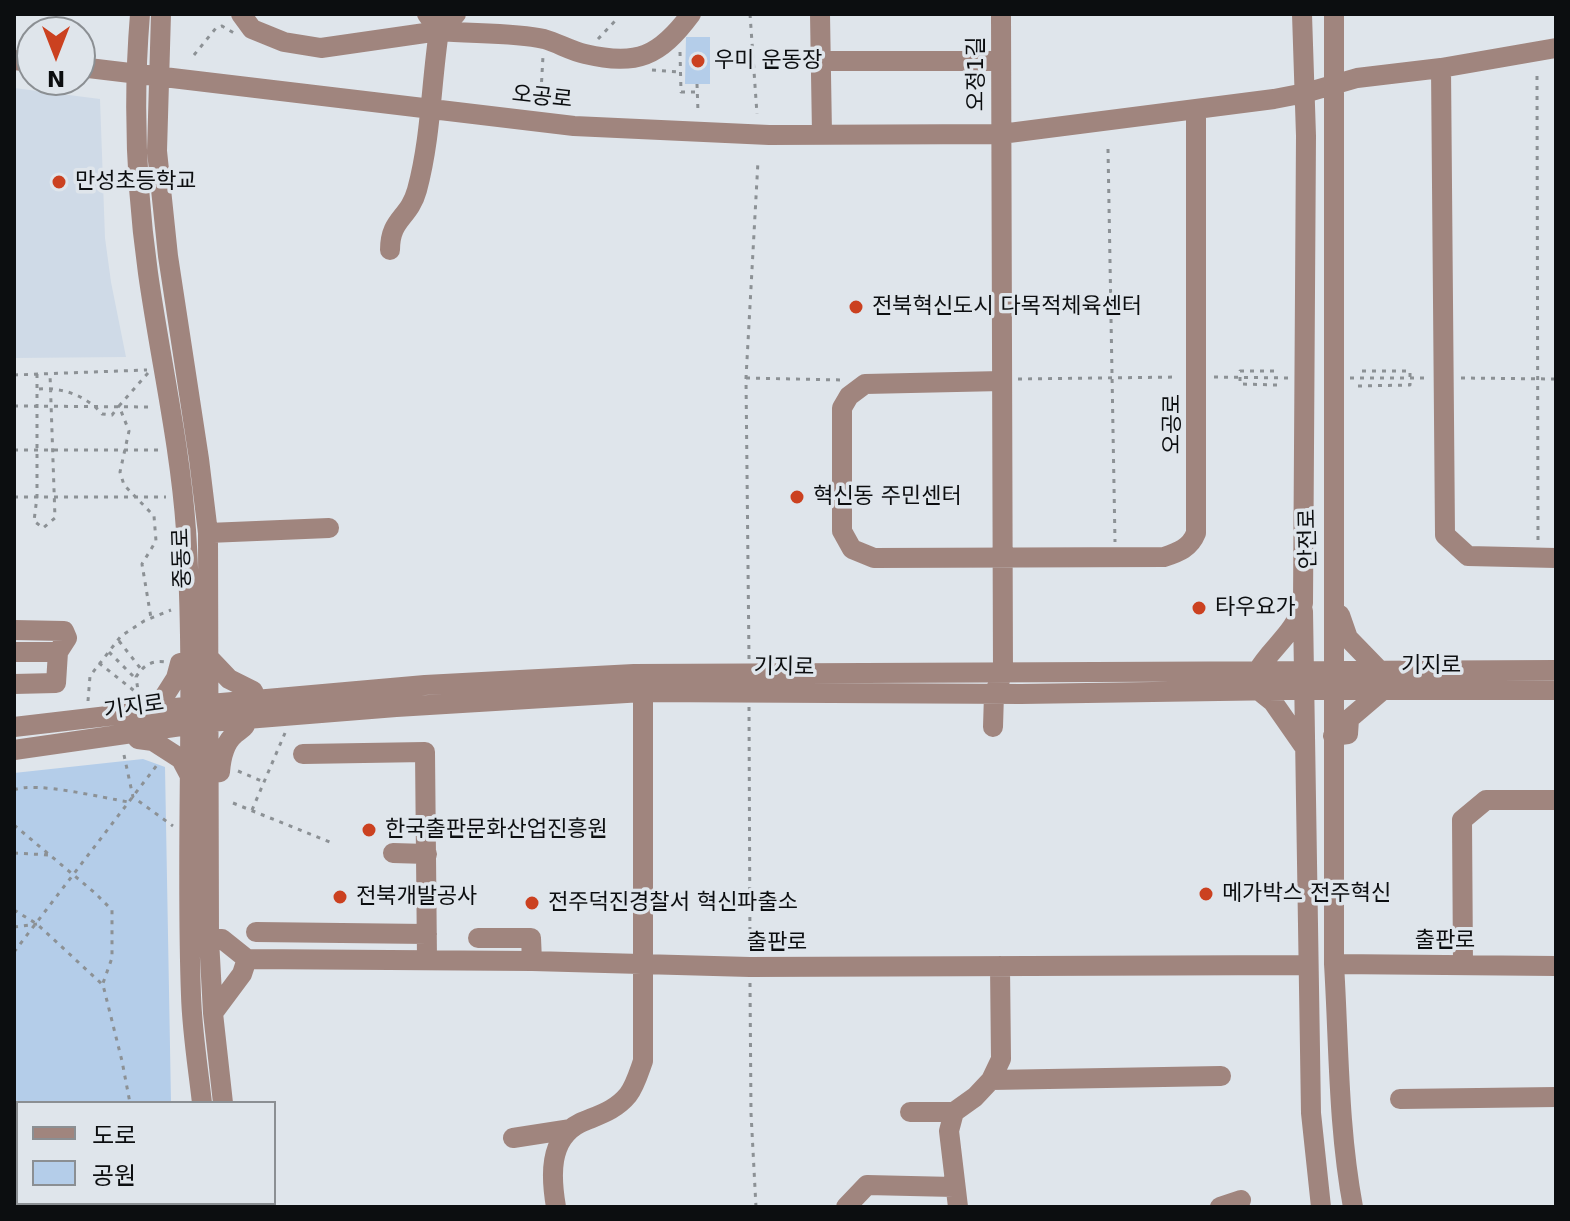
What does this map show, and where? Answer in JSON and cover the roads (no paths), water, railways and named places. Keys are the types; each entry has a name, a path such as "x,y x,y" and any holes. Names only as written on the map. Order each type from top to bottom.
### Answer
{"street":[{"name":"중동로","path":"140,14 137,159 147,270 186,528 191,660 200,714 200,775 213,1013 223,1101"},
{"name":"중동로","path":"161,14 157,151 208,533 191,660"},
{"path":"427,14 439,31"},
{"path":"390,250 390,233 410,209 416,194 432,109 432,79 439,31 456,14"},
{"path":"820,14 822,134"},
{"name":"오정1길","path":"1001,14 1001,134"},
{"path":"1302,14 1305,93 1303,745 1313,1149 1321,1207"},
{"name":"안전로","path":"1334,14 1334,964 1341,1106 1353,1207"},
{"path":"246,21 284,42 321,48 439,31 543,39 584,54 632,60 650,54 669,39 684,18"},
{"name":"오공로","path":"96,69 574,126 769,135 1001,134 1196,110 1305,93 1357,78 1441,68 1556,48"},
{"path":"820,61 1001,61"},
{"path":"1441,68 1445,535 1468,556 1556,558"},
{"name":"오공로","path":"1010,380 865,384 849,396 842,408 842,531 852,549 874,558 1164,557 1182,551 1196,533 1196,110"},
{"path":"993,727 994,694 1003,673 1002,557 1010,380 1001,134"},
{"path":"208,533 329,528"},
{"path":"1333,736 1348,734 1349,719 1382,681 1348,638 1334,598"},
{"path":"1303,603 1295,625 1265,659 1258,681 1303,745"},
{"path":"14,630 64,631 67,638 58,652 56,683 14,684"},
{"path":"14,652 58,652"},
{"path":"155,711 176,678 180,663 191,660 253,691 257,700"},
{"name":"기지로","path":"1382,681 1556,670"},
{"name":"기지로","path":"14,750 137,732 257,700 425,685 634,674 1003,673 1258,681 1382,681 1556,690"},
{"name":"기지로","path":"14,727 155,711 247,719 643,692 994,694 1258,681"},
{"path":"513,1138 571,1129 617,1106 630,1093 643,1061 643,692"},
{"path":"137,732 138,739 153,741 181,759 186,773 200,775 220,772 229,741 246,727 247,719"},
{"path":"303,754 425,752 427,960"},
{"name":"중동로","path":"200,775 188,855 191,996 202,1101"},
{"path":"1463,965 1462,820 1486,800 1556,800"},
{"path":"393,853 427,854"},
{"path":"256,932 427,934"},
{"path":"478,938 531,938 532,961"},
{"path":"209,939 222,939 247,959 242,974 213,1013"},
{"name":"출판로","path":"247,959 642,965 1308,965"},
{"name":"출판로","path":"1334,964 1556,966"},
{"path":"910,1112 954,1112 991,1080 1001,1059 1000,966"},
{"path":"991,1080 1221,1076"},
{"path":"1400,1099 1556,1097"},
{"path":"846,1207 867,1185 956,1197 949,1131 954,1112"},
{"path":"556,1207 551,1170 561,1142 571,1129"},
{"path":"1220,1207 1241,1200"}],"place":[{"name":"우미 운동장","path":"698,61"},
{"name":"만성초등학교","path":"59,182"},
{"name":"전북혁신도시 다목적체육센터","path":"856,307"},
{"name":"혁신동 주민센터","path":"797,497"},
{"name":"타우요가","path":"1199,608"},
{"name":"한국출판문화산업진흥원","path":"369,830"},
{"name":"메가박스 전주혁신","path":"1206,894"},
{"name":"전북개발공사","path":"340,897"},
{"name":"전주덕진경찰서 혁신파출소","path":"532,903"}]}
